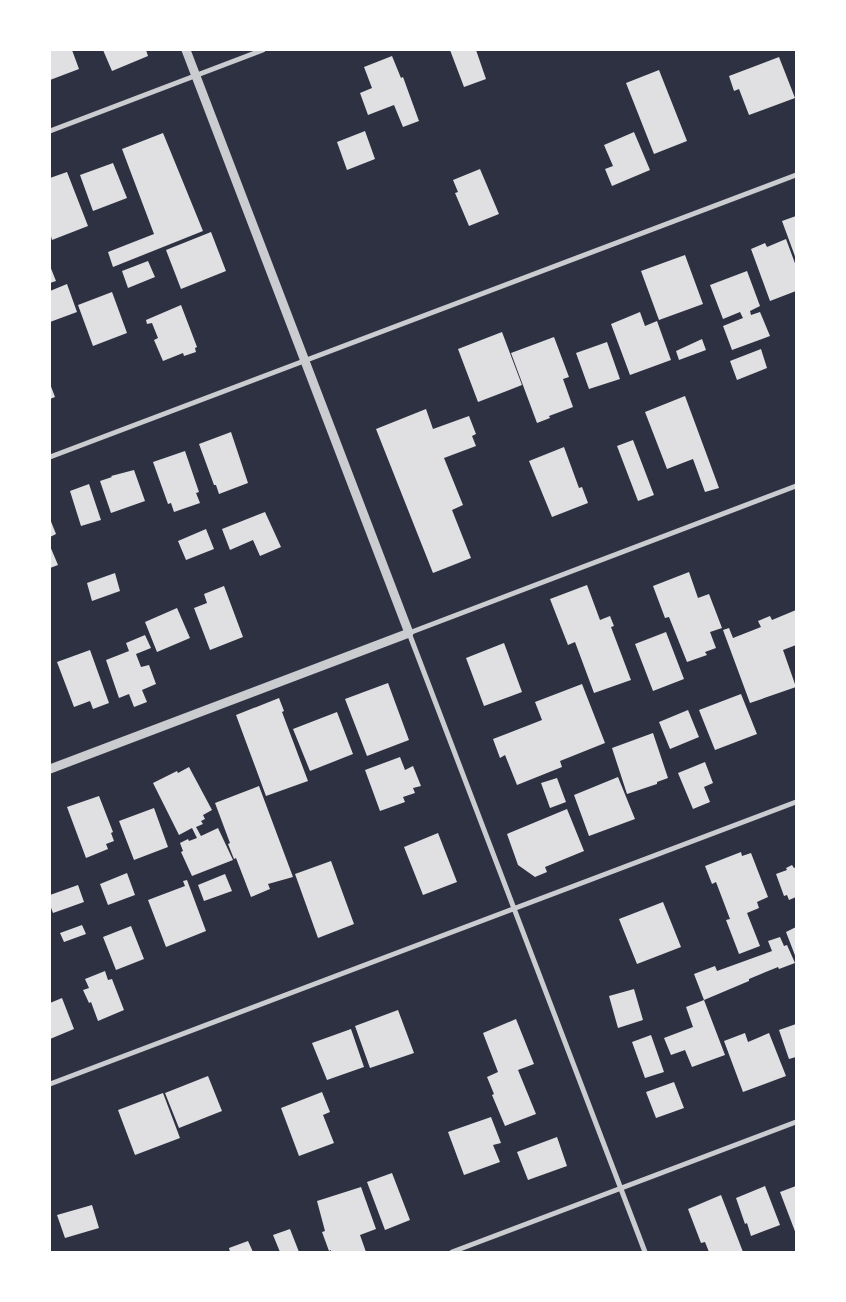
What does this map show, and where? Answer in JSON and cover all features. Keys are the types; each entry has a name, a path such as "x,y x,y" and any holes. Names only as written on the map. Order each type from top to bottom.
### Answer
{"street":[{"path":"186,50 645,1252"},
{"path":"50,131 263,50"},
{"path":"50,457 796,175"},
{"path":"50,769 796,486"},
{"path":"50,1084 796,802"},
{"path":"452,1252 796,1122"}],"building":[{"path":"50,50 72,50 79,69 50,80"},
{"path":"103,50 146,50 148,56 112,71"},
{"path":"450,50 476,50 486,79 464,87"},
{"path":"392,56 401,78 403,77 419,121 403,127 394,105 368,115 360,93 372,88 364,67"},
{"path":"779,57 795,98 749,115 739,89 734,91 729,76"},
{"path":"659,70 687,141 654,154 626,83"},
{"path":"365,131 375,159 347,170 337,142"},
{"path":"634,132 650,170 612,186 605,169 613,166 604,145"},
{"path":"163,133 203,231 113,267 108,252 154,234 122,149"},
{"path":"113,163 127,198 93,211 80,175"},
{"path":"480,169 499,214 469,226 455,193 458,192 453,180"},
{"path":"67,172 88,226 52,240 50,233 50,178"},
{"path":"796,216 796,259 782,221"},
{"path":"211,232 226,271 181,289 166,250"},
{"path":"786,239 796,266 796,291 770,301 751,249 765,243 767,247"},
{"path":"685,255 703,304 659,320 641,271"},
{"path":"148,261 155,277 128,288 122,271"},
{"path":"50,266 56,281 50,283"},
{"path":"747,271 760,306 750,311 751,315 760,312 770,336 732,350 723,326 743,318 740,312 723,319 710,285"},
{"path":"67,284 77,312 50,322 50,291"},
{"path":"112,292 127,333 93,346 78,305"},
{"path":"181,305 197,347 195,348 196,352 184,356 183,353 163,361 154,340 158,338 152,323 147,324 146,320"},
{"path":"640,312 645,326 657,321 671,360 630,375 611,324"},
{"path":"502,332 522,385 478,402 458,349"},
{"path":"554,337 569,377 563,379 573,407 549,416 550,418 537,423 511,353"},
{"path":"702,339 706,350 679,360 676,351"},
{"path":"607,342 620,379 589,389 576,353"},
{"path":"761,349 767,368 737,380 730,361"},
{"path":"50,384 55,397 50,399"},
{"path":"685,396 719,488 705,492 693,459 667,469 645,412"},
{"path":"426,409 433,429 469,416 476,434 472,436 476,446 444,458 463,505 452,510 471,558 433,573 376,429"},
{"path":"231,432 248,483 219,494 199,444"},
{"path":"633,440 654,495 638,501 617,446"},
{"path":"564,447 579,488 582,487 588,503 552,517 529,461"},
{"path":"185,451 199,492 196,493 200,503 174,512 171,503 168,504 153,462"},
{"path":"134,470 145,501 111,513 100,481"},
{"path":"89,484 101,520 81,526 70,491"},
{"path":"265,512 281,547 260,556 253,540 230,550 222,529"},
{"path":"50,519 56,534 50,537"},
{"path":"206,529 214,549 186,560 178,541"},
{"path":"50,546 58,565 50,568"},
{"path":"689,572 698,598 709,594 722,628 710,632 716,648 705,652 707,655 687,662 669,617 665,618 653,586"},
{"path":"115,573 120,591 92,601 87,583"},
{"path":"587,585 600,620 610,616 614,626 611,627 631,680 594,693 575,642 568,645 550,599"},
{"path":"224,586 243,637 210,650 194,608 207,603 204,594"},
{"path":"177,608 190,638 157,652 145,622"},
{"path":"796,610 796,645 783,650 796,687 750,703 723,630 729,628 733,638 761,627 758,621 770,616 772,620"},
{"path":"666,632 684,679 653,691 635,644"},
{"path":"145,635 151,648 136,654 141,667 149,665 156,684 142,690 147,702 134,707 129,694 119,698 106,660 129,651 126,643"},
{"path":"504,643 522,692 484,706 466,658"},
{"path":"90,650 109,703 93,709 90,701 74,707 57,662"},
{"path":"388,683 409,740 367,756 345,699"},
{"path":"582,684 605,743 560,761 562,767 517,785 505,755 500,758 493,739 542,720 535,702"},
{"path":"741,694 757,734 715,750 699,710"},
{"path":"279,698 284,711 282,712 308,781 266,796 236,715"},
{"path":"688,710 699,737 670,749 659,722"},
{"path":"337,712 353,754 310,771 293,729"},
{"path":"653,733 668,778 657,782 657,784 627,794 612,748"},
{"path":"400,757 405,770 413,766 421,786 413,788 415,793 403,797 405,802 380,811 365,770"},
{"path":"705,762 713,783 704,787 710,802 693,809 678,773"},
{"path":"189,767 212,810 203,815 205,819 201,821 203,824 196,827 201,836 218,828 233,860 192,876 181,852 183,851 180,843 188,839 189,841 197,838 192,828 179,835 153,783"},
{"path":"618,777 635,819 589,836 574,795"},
{"path":"557,778 566,802 550,808 541,783"},
{"path":"259,786 293,877 268,884 270,889 251,897 236,858 234,859 228,844 230,843 215,803"},
{"path":"99,796 113,832 111,833 114,841 106,844 108,849 86,858 67,807"},
{"path":"154,808 168,847 134,860 119,821"},
{"path":"567,809 584,851 545,867 547,872 535,877 518,865 507,834"},
{"path":"438,833 457,882 423,895 404,847"},
{"path":"741,852 742,856 751,853 768,897 757,902 759,908 747,913 760,946 739,954 726,920 730,919 716,882 712,884 705,866"},
{"path":"331,861 354,924 318,938 295,874"},
{"path":"792,865 794,868 796,867 796,897 789,900 787,895 784,896 776,874 787,870 786,868"},
{"path":"127,873 135,895 108,905 100,884"},
{"path":"225,874 232,891 204,901 198,885"},
{"path":"187,880 206,931 166,947 148,900 185,886 183,881"},
{"path":"78,885 84,902 53,913 50,905 50,895"},
{"path":"663,902 681,947 637,964 619,919"},
{"path":"82,925 86,934 64,942 60,933"},
{"path":"131,926 144,959 116,970 103,937"},
{"path":"796,927 796,958 786,932"},
{"path":"780,937 784,946 787,945 795,963 779,969 778,967 704,1000 694,974 715,966 717,971 772,951 768,941"},
{"path":"105,971 108,980 112,979 124,1010 98,1021 91,1002 89,1003 83,990 89,988 85,979"},
{"path":"634,989 643,1020 618,1028 609,996"},
{"path":"62,998 74,1029 50,1039 50,1003"},
{"path":"704,1000 725,1055 692,1067 685,1050 671,1055 664,1038 693,1027 686,1007"},
{"path":"398,1010 414,1053 370,1068 355,1026"},
{"path":"516,1019 534,1064 518,1070 536,1114 505,1126 492,1095 494,1094 487,1077 498,1072 483,1033"},
{"path":"796,1024 796,1057 789,1059 779,1030"},
{"path":"351,1029 364,1067 327,1080 312,1043"},
{"path":"745,1033 748,1042 769,1033 786,1076 743,1092 724,1041"},
{"path":"651,1035 664,1072 645,1078 632,1042"},
{"path":"208,1076 222,1111 179,1128 165,1093"},
{"path":"674,1082 684,1108 656,1118 646,1092"},
{"path":"322,1092 330,1112 323,1115 334,1143 299,1156 281,1108"},
{"path":"163,1093 180,1138 135,1155 118,1110"},
{"path":"491,1117 501,1143 493,1145 500,1162 464,1175 448,1132"},
{"path":"557,1137 567,1166 528,1180 517,1152"},
{"path":"392,1173 410,1220 385,1230 367,1182"},
{"path":"765,1186 780,1225 751,1236 736,1198"},
{"path":"796,1186 796,1234 780,1192"},
{"path":"361,1187 376,1229 360,1235 366,1252 331,1252 322,1232 325,1231 317,1201"},
{"path":"721,1195 743,1252 709,1252 705,1242 701,1243 688,1209"},
{"path":"92,1205 99,1228 65,1238 57,1215"},
{"path":"290,1229 299,1252 280,1252 273,1235"},
{"path":"248,1241 253,1252 230,1252 229,1248"}]}
